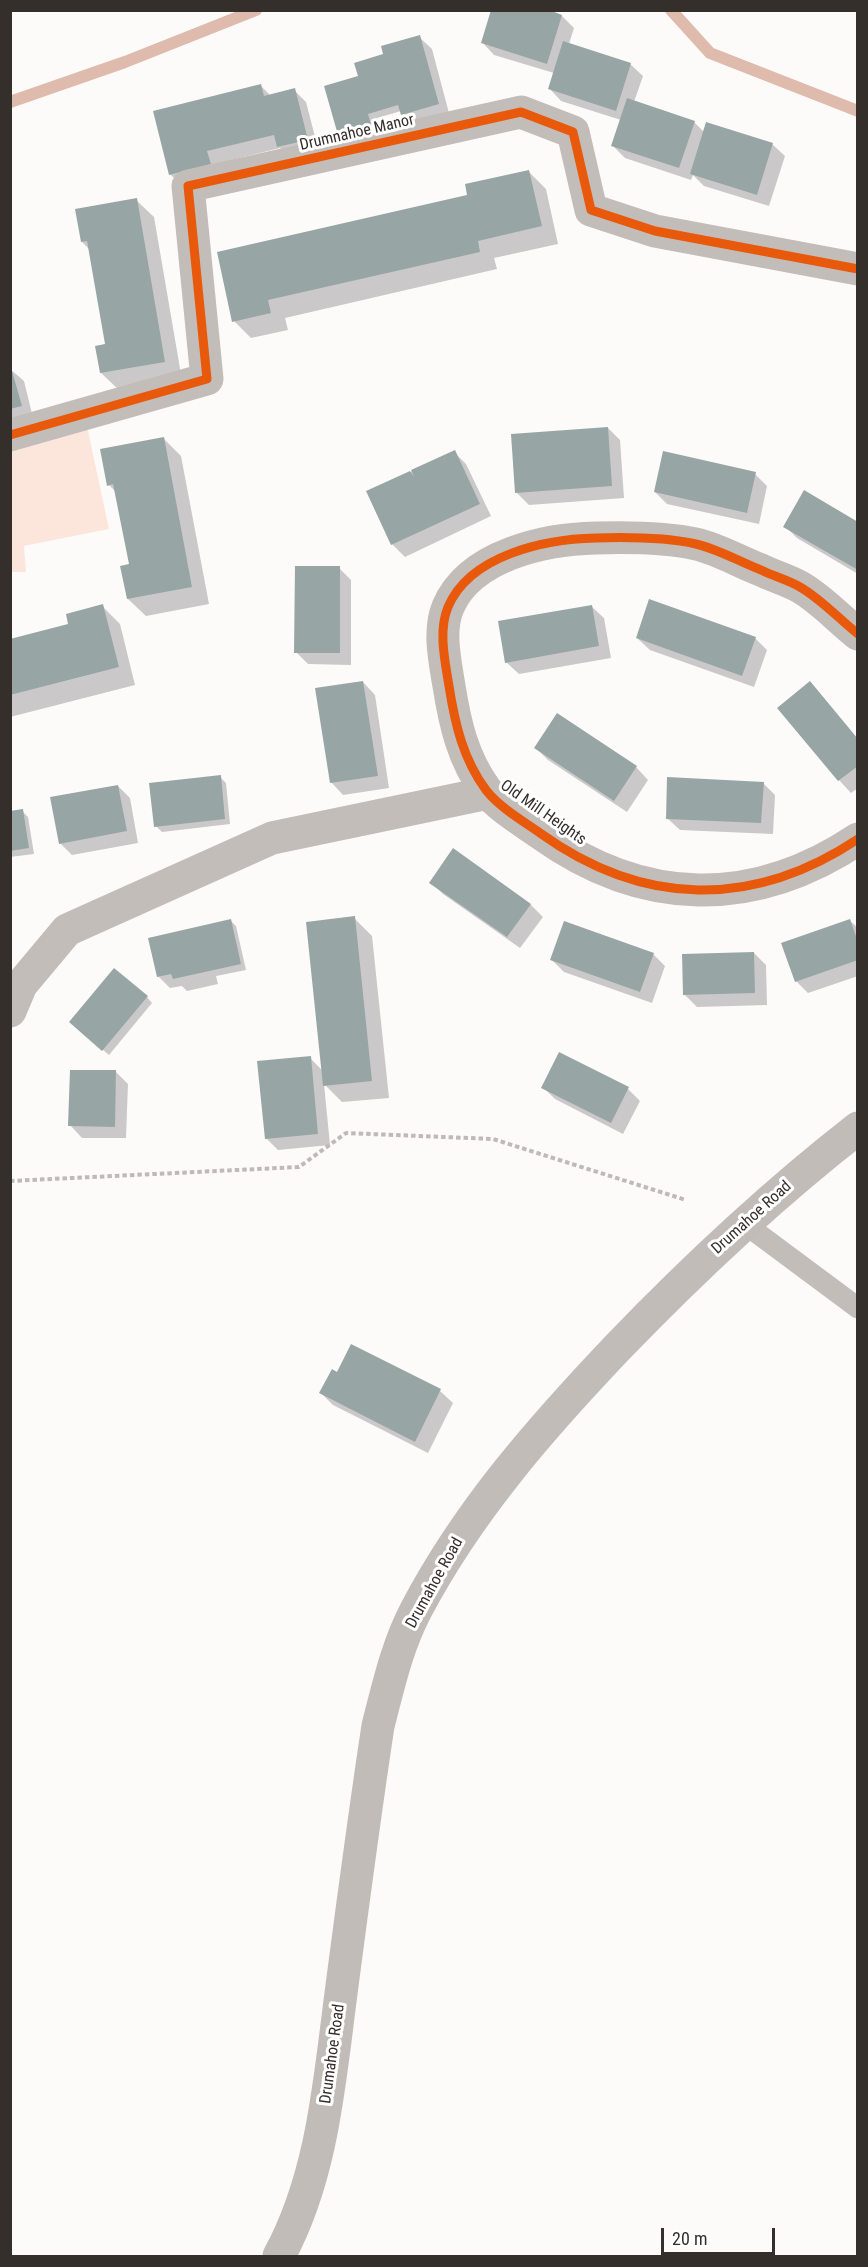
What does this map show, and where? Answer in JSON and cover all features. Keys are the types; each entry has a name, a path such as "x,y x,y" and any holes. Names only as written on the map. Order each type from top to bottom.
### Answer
{"main road":[{"name":"Drumahoe Road","path":"279,2256 295,2227 313,2172 327,2098 378,1726 392,1670 415,1612 442,1566 509,1468 676,1287 745,1224 858,1128"}],"street":[{"name":"Drumnahoe Manor","path":"10,435 207,379 188,186 521,112 573,132 591,210 655,231 858,269"},
{"name":"Old Mill Heights","path":"858,634 800,587 698,545 625,537 579,538 537,546 497,560 474,575 455,595 447,609 443,633 456,729 468,761 488,793 563,850 614,874 649,885 699,891 751,885 784,877 826,860 858,839"},
{"name":"Old Mill Heights","path":"10,1011 21,985 67,930 272,838 488,793"}],"lane":[{"path":"745,1224 858,1308"}],"path":[{"path":"10,1181 299,1167 346,1132 493,1139 686,1200"}],"shaded area":[{"path":"87,426 109,529 24,546 26,572 11,572 10,445"}],"building":[{"path":"491,10 549,10 562,15 547,64 481,43"},
{"path":"420,35 439,104 401,115 398,105 368,114 373,132 340,142 324,86 358,76 354,63 383,54 381,46"},
{"path":"563,41 631,63 616,111 548,89"},
{"path":"261,84 264,96 295,88 308,140 277,147 274,135 207,151 211,164 169,175 153,111"},
{"path":"627,98 695,121 679,168 611,146"},
{"path":"706,122 773,143 757,195 690,174"},
{"path":"529,170 542,226 478,241 480,252 268,300 271,313 232,322 217,252 467,195 465,184"},
{"path":"137,198 165,362 100,373 95,346 105,344 87,241 81,242 75,209"},
{"path":"10,364 22,406 10,409"},
{"path":"608,427 612,486 515,493 511,434"},
{"path":"164,437 192,587 127,599 120,566 129,564 113,484 107,486 100,449"},
{"path":"455,450 480,504 391,545 366,491 410,471 414,477 411,470"},
{"path":"663,451 756,472 747,513 654,492"},
{"path":"804,490 858,522 858,570 783,527"},
{"path":"295,566 340,566 340,653 294,653"},
{"path":"649,599 756,637 742,676 636,638"},
{"path":"103,604 119,667 10,695 10,639 68,624 66,614"},
{"path":"592,605 599,646 505,663 498,621"},
{"path":"363,681 378,776 330,783 315,688"},
{"path":"810,681 858,739 858,766 838,781 777,708"},
{"path":"557,713 637,766 614,801 534,748"},
{"path":"221,775 225,819 154,827 149,783"},
{"path":"667,777 764,782 761,823 666,819"},
{"path":"118,785 127,831 59,844 50,797"},
{"path":"23,809 29,848 10,851 10,811"},
{"path":"453,848 531,904 507,937 429,883"},
{"path":"355,916 372,1081 323,1086 306,922"},
{"path":"231,919 241,964 173,979 171,974 157,977 148,938"},
{"path":"850,919 858,942 858,960 795,982 781,943"},
{"path":"564,921 654,953 640,992 550,960"},
{"path":"754,952 755,993 683,995 682,954"},
{"path":"114,968 148,996 102,1051 69,1022"},
{"path":"559,1052 629,1087 611,1123 541,1088"},
{"path":"311,1056 318,1134 265,1139 257,1061"},
{"path":"70,1070 116,1070 115,1127 68,1126"},
{"path":"351,1344 441,1389 415,1442 319,1393 332,1369 337,1372"}],"waterway":[{"path":"10,102 125,62 256,10"},
{"path":"671,10 710,53 858,111"}],"cycle path":[{"path":"10,435 207,379 188,186 521,112 573,132 591,210 655,231 858,269"},
{"path":"858,634 823,603 800,587 721,552 684,542 621,538 576,539 511,553 473,574 459,589 448,607 443,626 443,646 457,727 471,766 478,778 491,796 504,808 579,857 618,875 658,886 698,890 738,887 778,878 818,862 858,839"}]}
